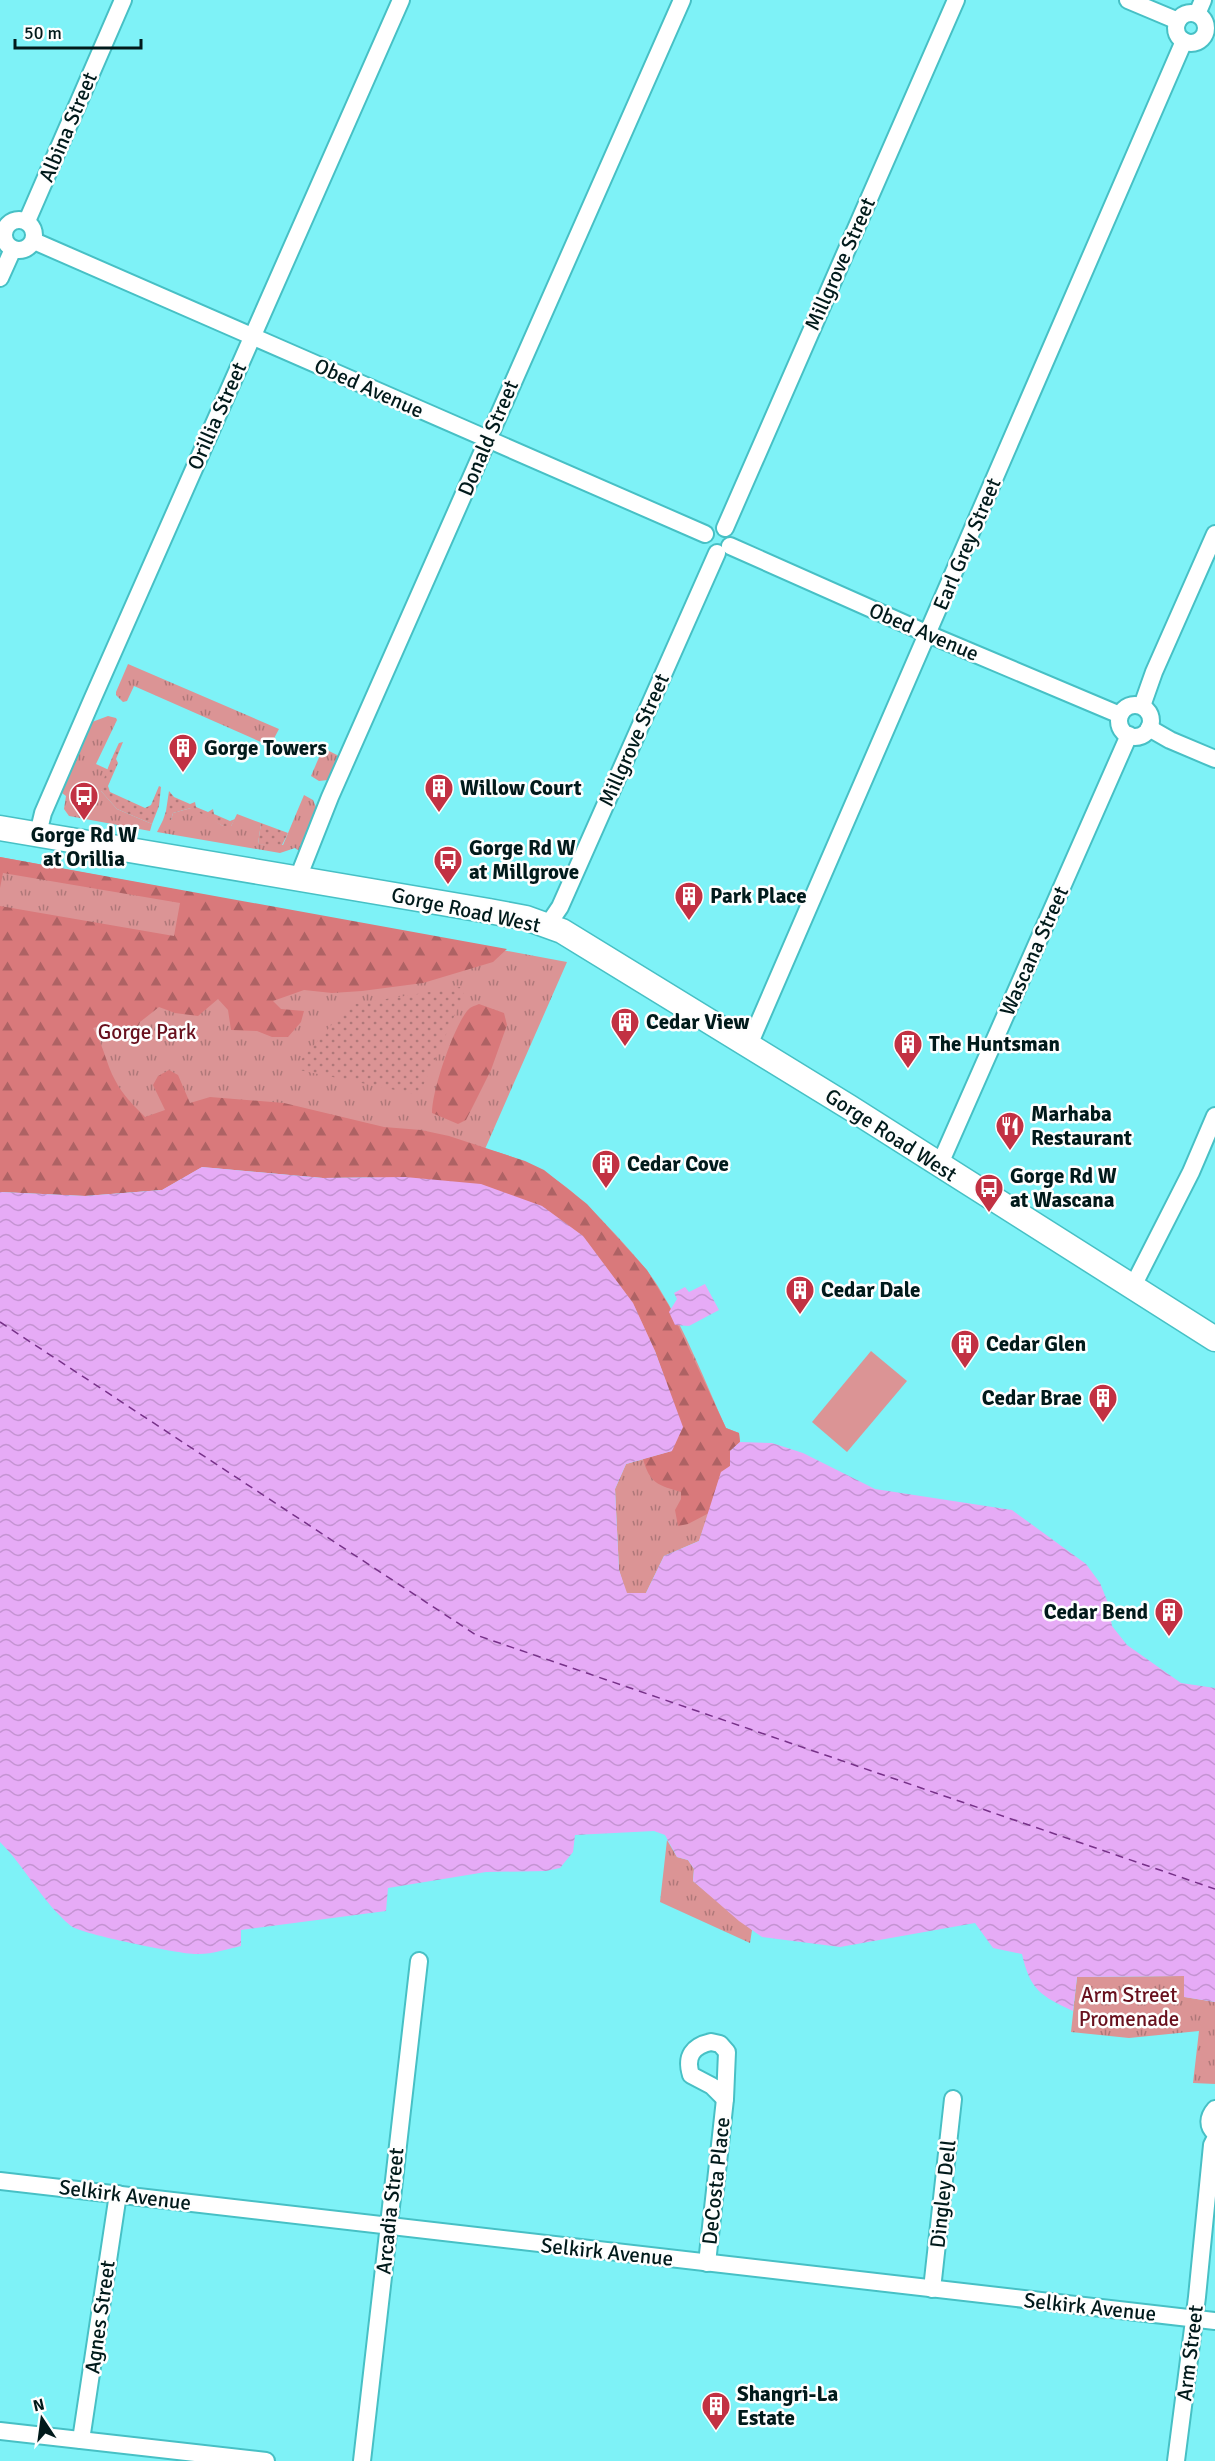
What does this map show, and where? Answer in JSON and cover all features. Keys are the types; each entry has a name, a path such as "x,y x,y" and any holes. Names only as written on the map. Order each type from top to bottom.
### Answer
{"main road":[{"name":"Gorge Road West","path":"0,828 489,911 526,918 547,926 591,947 1215,1339"}],"street":[{"name":"Albina Street","path":"27,221 123,0"},
{"name":"Orillia Street","path":"38,834 43,813 251,336 401,0"},
{"name":"Donald Street","path":"298,878 330,797 682,0"},
{"name":"Millgrove Street","path":"724,528 956,0"},
{"path":"1128,0 1178,21"},
{"path":"1200,7 1210,35 1194,42 1184,41 1176,30 1178,21 1184,15 1200,7"},
{"name":"Earl Grey Street","path":"749,1045 1184,41"},
{"path":"13,221 27,221 34,230 34,241 25,249 13,249 4,239 3,226 13,221"},
{"name":"Obed Avenue","path":"34,241 705,534"},
{"path":"0,278 13,249"},
{"path":"716,526 724,528 731,538 723,549 706,546 705,534 716,526"},
{"path":"1142,706 1154,672 1215,534"},
{"name":"Obed Avenue","path":"723,549 1120,715"},
{"name":"Millgrove Street","path":"547,926 560,907 723,549"},
{"path":"1142,706 1149,713 1149,728 1138,736 1129,735 1122,729 1120,715 1127,707 1142,706"},
{"path":"1149,728 1170,740 1215,759"},
{"name":"Wascana Street","path":"939,1166 1129,735"},
{"path":"1133,1286 1191,1172 1215,1116"},
{"name":"Arcadia Street","path":"362,2461 419,1961"},
{"name":"DeCosta Place","path":"707,2263 725,2099"},
{"name":"Dingley Dell","path":"932,2289 953,2099"},
{"path":"1215,2109 1210,2116 1209,2123 1215,2133"},
{"name":"Arm Street","path":"1176,2461 1194,2319 1212,2145 1215,2139"},
{"name":"Selkirk Avenue","path":"0,2181 1215,2321"},
{"name":"Agnes Street","path":"81,2440 118,2194"},
{"path":"0,2431 267,2461"}],"green space":[{"path":"128,664 279,729 270,746 134,686 127,701 123,702 116,692"},
{"path":"108,716 117,720 96,764 109,770 101,791 117,809 152,824 150,831 69,816 64,809 66,796 62,793 92,722"},
{"path":"123,742 116,759 118,763 108,786 110,792 145,808 151,805 159,786 161,787 159,806 152,824 117,809 101,791 114,753 119,743"},
{"path":"323,748 339,756 328,780 319,781 311,776"},
{"path":"169,791 174,797 190,804 195,802 196,807 208,812 213,809 214,814 230,821 235,819 231,826 223,826 191,808 173,813 171,820 163,820"},
{"path":"304,795 313,800 316,807 299,851 295,848 280,853 157,832 163,820 171,820 173,813 196,808 223,826 231,826 237,814 261,823 258,844 283,845"},
{"path":"261,823 288,833 281,847 258,844"},
{"name":"Gorge Park","path":"0,857 567,962 485,1149 525,1162 558,1181 587,1205 633,1254 669,1304 726,1428 739,1433 740,1442 730,1451 730,1466 699,1541 664,1556 646,1593 626,1593 619,1570 615,1489 626,1464 672,1451 666,1382 655,1351 481,1184 202,1167 162,1190 0,1192"},
{"name":"Gorge Park","path":"0,857 507,949 493,962 423,983 332,993 304,990 273,1001 281,1009 304,1011 301,1022 288,1037 272,1037 257,1031 231,1030 228,1010 218,999 198,1016 175,1013 159,1007 140,1022 136,1034 123,1035 104,1025 93,1028 118,1085 128,1100 145,1117 165,1110 153,1085 158,1076 169,1070 178,1075 190,1103 210,1097 284,1103 384,1127 421,1130 449,1136 525,1161 544,1170 587,1204 647,1270 669,1306 726,1428 739,1433 740,1442 730,1451 730,1466 721,1472 709,1513 688,1524 678,1526 675,1510 681,1499 681,1492 661,1485 649,1474 643,1459 672,1451 666,1382 655,1351 633,1303 583,1236 542,1206 405,1177 323,1178 202,1167 162,1190 85,1196 0,1192 0,906 174,936 180,903 3,873 0,888"},
{"path":"460,987 464,994 419,1095 299,1070 300,1061 349,1005"},
{"path":"479,1004 504,1013 507,1025 491,1070 466,1120 458,1124 432,1113 433,1103 439,1075 461,1020 467,1011"},
{"path":"871,1351 907,1381 847,1452 812,1422"},
{"path":"667,1840 677,1857 688,1860 694,1869 693,1881 752,1930 750,1943 660,1902"},
{"name":"Arm Street Promenade","path":"1184,1976 1185,1997 1215,2002 1215,2084 1193,2083 1199,2031 1129,2038 1071,2032 1077,1977"}],"water":[{"path":"202,1167 323,1178 405,1177 481,1184 542,1206 583,1236 633,1303 655,1351 683,1427 672,1451 626,1464 615,1489 619,1570 627,1593 646,1593 664,1556 699,1541 721,1472 730,1466 730,1451 740,1442 772,1443 803,1453 875,1489 1012,1510 1086,1564 1100,1583 1108,1603 1112,1626 1127,1645 1181,1683 1215,1688 1215,2002 1184,1997 1184,1976 1077,1977 1073,2011 1038,1990 1029,1976 1022,1954 993,1948 975,1923 840,1947 762,1937 739,1921 693,1881 694,1869 688,1860 677,1857 665,1835 654,1831 575,1835 573,1852 560,1868 546,1871 486,1872 388,1888 386,1911 241,1930 241,1946 213,1953 186,1953 152,1947 92,1934 71,1926 51,1906 0,1842 0,1192 85,1196 162,1190"},
{"path":"705,1284 719,1310 689,1326 675,1325 669,1312 677,1299 674,1293 685,1287 689,1292"}],"ferry route":[{"path":"0,1322 476,1635 1215,1889"}],"place":[{"name":"Gorge Towers","path":"183,774"},
{"name":"Willow Court","path":"439,814"},
{"name":"Gorge Rd W at Orillia","path":"84,822"},
{"name":"Gorge Rd W at Millgrove","path":"448,886"},
{"name":"Park Place","path":"689,922"},
{"name":"Cedar View","path":"625,1048"},
{"name":"The Huntsman","path":"908,1070"},
{"name":"Marhaba Restaurant","path":"1010,1152"},
{"name":"Cedar Cove","path":"606,1190"},
{"name":"Gorge Rd W at Wascana","path":"989,1214"},
{"name":"Cedar Dale","path":"800,1316"},
{"name":"Cedar Glen","path":"965,1370"},
{"name":"Cedar Brae","path":"1103,1424"},
{"name":"Cedar Bend","path":"1169,1638"},
{"name":"Shangri-La Estate","path":"716,2432"}]}
